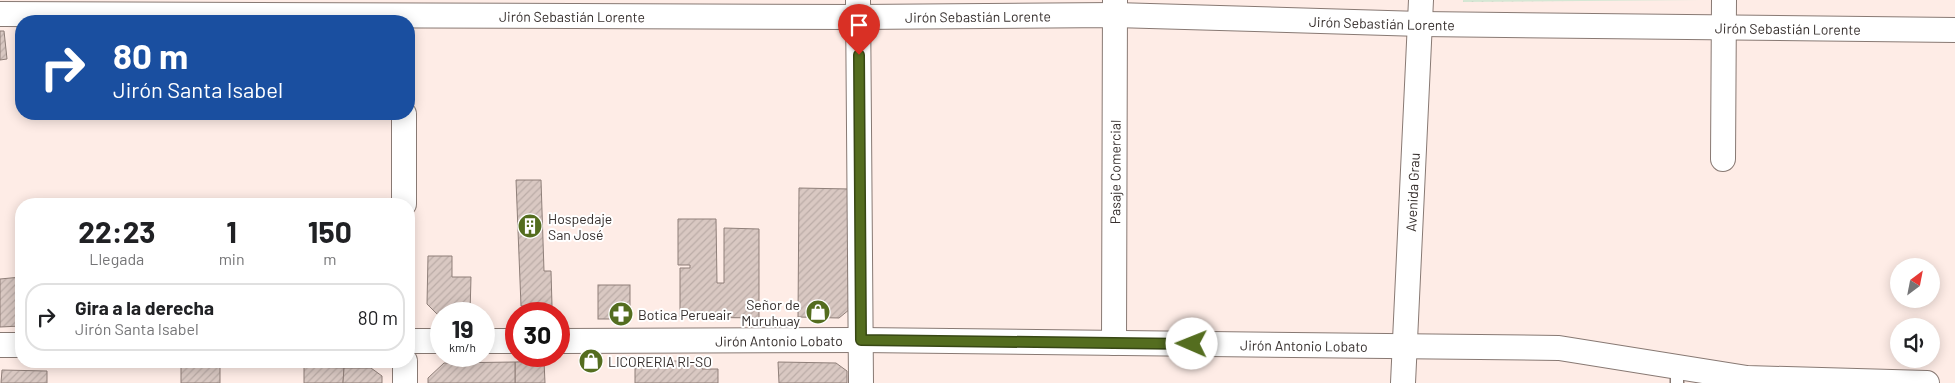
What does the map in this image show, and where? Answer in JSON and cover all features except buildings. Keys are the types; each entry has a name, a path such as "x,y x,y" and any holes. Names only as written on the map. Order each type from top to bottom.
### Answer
{"street":[{"name":"Avenida Grau","path":"1403,383 1421,0"},
{"path":"1723,159 1724,0"},
{"name":"Jirón Sebastián Lorente","path":"0,14 1115,8 1421,24 1955,30"},
{"name":"Pasaje Comercial","path":"1114,343 1115,8"},
{"path":"858,9 861,383"},
{"path":"404,120 404,198"},
{"name":"Jirón Antonio Lobato","path":"570,341 861,340 1560,348 1677,375 1927,383"},
{"path":"415,341 430,341"},
{"path":"0,345 15,345"},
{"path":"404,368 404,383"}],"green space":[{"path":"1463,0 1700,0 1463,2"}],"place":[{"name":"Hospedaje San José","path":"530,226"},
{"name":"Señor de Muruhuay","path":"818,312"},
{"name":"Botica Perueair","path":"621,314"},
{"name":"LICORERIA RI-SO","path":"591,361"}],"route":[{"path":"859,55 861,340 1192,344"}]}
